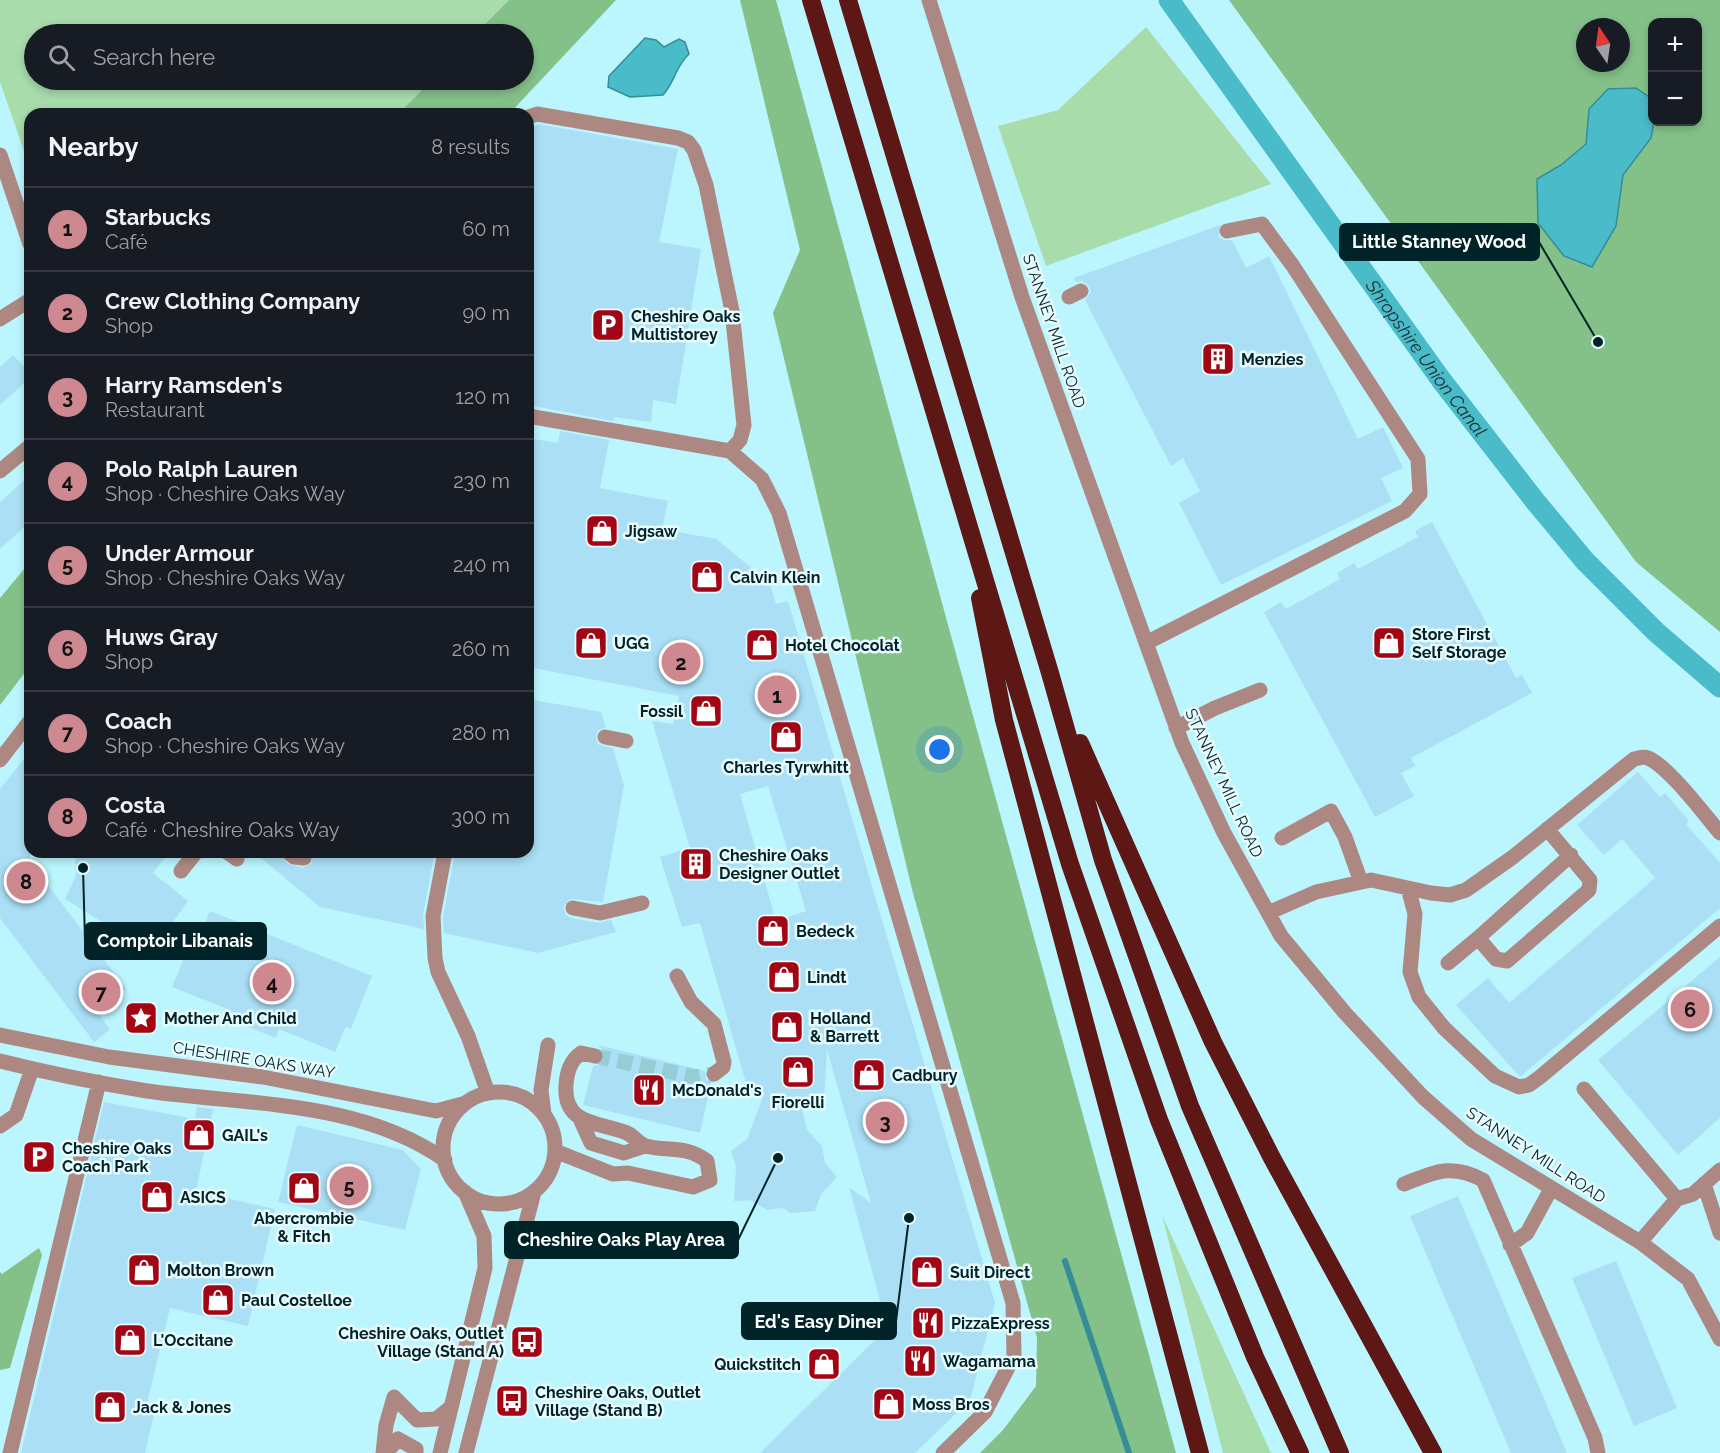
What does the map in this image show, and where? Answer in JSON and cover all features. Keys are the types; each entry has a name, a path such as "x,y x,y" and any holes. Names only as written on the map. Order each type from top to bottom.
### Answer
{"highway":[{"path":"812,0 1070,864 1159,1120 1255,1357 1300,1453"},
{"path":"848,0 1104,860 1190,1106 1340,1453"},
{"path":"960,491 1004,720 1200,1453"},
{"path":"1050,673 1213,1042 1272,1158 1433,1453"}],"street":[{"name":"STANNEY MILL ROAD","path":"929,0 1022,297 1176,728 1224,833 1281,936 1338,1004 1423,1097 1471,1138 1640,1242 1688,1279 1720,1339"},
{"path":"534,115 678,138 688,142 694,150 706,185 732,311 744,425 740,440 730,451"},
{"path":"0,155 24,226"},
{"path":"1146,643 1405,512 1420,494 1418,459 1293,266 1262,224 1227,231"},
{"path":"0,319 24,304"},
{"path":"534,417 730,451 762,479 779,513 1013,1303 1014,1356 985,1412 943,1453"},
{"path":"0,471 24,451"},
{"path":"1176,728 1215,708 1260,690"},
{"path":"0,760 24,729"},
{"path":"605,738 626,741"},
{"path":"1268,913 1316,892 1371,880 1450,895 1466,890 1634,759 1643,757 1650,759 1683,790 1720,833"},
{"path":"1282,838 1330,811 1345,837 1361,882"},
{"path":"1478,938 1496,959 1507,961 1589,890 1590,880 1547,829"},
{"path":"1448,963 1571,855"},
{"path":"181,871 191,858"},
{"path":"444,858 433,916 435,958 438,972 468,1036 488,1093"},
{"path":"1408,888 1415,914 1410,972 1419,997 1444,1028 1485,1068 1508,1084 1519,1087 1529,1085 1540,1077 1720,926"},
{"path":"573,908 600,914 642,903"},
{"path":"677,976 691,1002 714,1024 723,1067 714,1074"},
{"name":"CHESHIRE OAKS WAY","path":"0,1035 109,1057 263,1077 436,1111 466,1103"},
{"path":"466,1453 534,1192 549,1174 555,1151 554,1137 544,1114 541,1090 548,1045"},
{"path":"555,1151 613,1174 628,1173 693,1187 710,1179 707,1161 698,1154 674,1147 645,1146 628,1134 581,1121 570,1106 566,1090 567,1074 573,1058 580,1053 595,1056"},
{"path":"0,1061 99,1082 330,1115 392,1130 423,1145 444,1160"},
{"path":"0,1126 16,1115 32,1069"},
{"path":"10,1453 99,1082"},
{"path":"1584,1089 1677,1199"},
{"path":"534,1192 507,1203 489,1203 465,1192 454,1181 444,1160 444,1140 449,1123 466,1103 488,1093 506,1092 524,1098 544,1114"},
{"path":"1404,1184 1437,1171 1463,1169 1482,1180 1595,1438 1598,1453"},
{"path":"1640,1242 1677,1199 1693,1194 1720,1170"},
{"path":"1704,1184 1720,1233"},
{"path":"1510,1245 1527,1233 1551,1189"},
{"path":"440,1453 485,1268 484,1236 465,1192"},
{"path":"384,1453 386,1425 394,1398 417,1420 436,1419 452,1407"},
{"path":"384,1453 398,1439 416,1449 416,1453"}],"green space":[{"path":"0,0 509,0 485,24 24,24 24,90 422,90 404,108 24,108 24,151 0,82"},
{"path":"509,0 616,0 534,87 534,24 485,24"},
{"path":"740,0 776,0 1176,1453 980,1453 1003,1430 1036,1386 1037,1338 913,893 773,313 800,250"},
{"path":"1229,0 1720,0 1720,632 1636,562"},
{"path":"1146,27 1271,184 1046,266 998,126 1058,110"},
{"path":"422,90 532,90 515,108 404,108"},
{"path":"24,569 24,674 0,705 0,598"},
{"path":"1162,1215 1271,1453 1223,1453"},
{"path":"39,1248 42,1255 10,1368 0,1370 0,1272 2,1274"}],"water":[{"path":"645,38 656,40 664,47 679,39 685,42 689,54 663,95 630,97 608,87 609,76"},
{"path":"1636,88 1648,96 1648,126 1653,126 1651,138 1623,175 1616,226 1592,267 1564,256 1538,223 1537,179 1561,165 1586,144 1589,109 1608,89"}],"building":[{"name":"Cheshire Oaks Multistorey","path":"538,124 678,149 659,242 701,249 676,404 653,400 651,422 614,417 613,421 534,406 534,127"},
{"name":"Menzies","path":"1220,225 1219,237 1232,240 1246,268 1269,256 1358,439 1383,427 1403,468 1381,478 1392,501 1221,585 1179,503 1200,491 1183,458 1171,466 1085,300 1091,292 1089,286 1082,281 1076,282 1074,278"},
{"path":"13,355 24,367 24,383 0,405 0,367"},
{"path":"560,431 609,440 600,488 668,501 662,529 716,539 770,583 776,604 788,601 995,1303 970,1400 915,1453 760,1453 873,1342 882,1308 849,1187 871,1203 827,1050 824,1102 802,1109 807,1130 822,1146 825,1163 837,1177 821,1194 815,1211 790,1213 783,1208 767,1210 750,1200 734,1201 736,1167 731,1151 747,1139 764,1094 750,1097 700,923 682,927 660,857 690,848 652,721 673,724 679,696 534,668 534,439 558,443","holes":["768,786 806,911 776,921 740,794"]},
{"path":"24,480 24,527 0,549 0,502"},
{"name":"Store First Self Storage","path":"1432,522 1516,678 1522,675 1532,693 1411,758 1415,766 1401,773 1414,796 1375,817 1264,612 1281,602 1286,609 1340,579 1337,573 1354,563 1358,569 1418,537 1415,531"},
{"path":"534,700 601,712 606,727 597,731 596,740 599,745 613,748 624,785 603,902 570,899 563,907 566,915 571,918 598,923 611,920 616,932 538,953 444,933 443,917 454,858 534,858"},
{"path":"24,759 24,858 30,858 126,989 96,1011 110,1029 94,1042 0,918 0,789"},
{"path":"1638,772 1660,797 1665,793 1689,821 1686,824 1720,863 1720,908 1520,1077 1456,1005 1488,978 1509,1003 1655,878 1622,839 1604,855 1577,825"},
{"path":"75,858 164,858 153,873 188,901 151,952 65,899 76,876"},
{"path":"261,858 283,858 288,864 303,868 312,863 312,858 434,858 423,914 424,929 320,907"},
{"path":"210,911 372,976 351,1029 346,1026 335,1052 279,1029 276,1038 226,1018 230,1010 172,987 187,951 193,953"},
{"path":"1720,957 1720,1118 1678,1155 1598,1060"},
{"name":"McDonald's","path":"598,1045 705,1071 706,1079 711,1083 700,1133 583,1105 593,1066 599,1065 604,1059 604,1052"},
{"path":"104,1102 195,1119 197,1107 213,1109 196,1191 275,1209 248,1326 170,1308 147,1403 156,1405 145,1453 21,1453"},
{"path":"297,1125 403,1150 421,1169 405,1230 278,1202"},
{"path":"1458,1196 1567,1453 1511,1453 1410,1216"},
{"path":"1616,1261 1677,1408 1634,1426 1572,1278"}],"waterway":[{"name":"Shropshire Union Canal","path":"1169,0 1442,381 1535,501 1585,561 1656,632 1720,687"},
{"path":"1065,1261 1129,1453"}],"tunnel":[{"path":"595,1056 695,1077 714,1074"}],"place":[{"name":"Cheshire Oaks Multistorey","path":"608,325"},
{"name":"Little Stanney Wood","path":"1598,342"},
{"name":"Menzies","path":"1218,359"},
{"name":"Jigsaw","path":"602,531"},
{"name":"Calvin Klein","path":"707,577"},
{"name":"UGG","path":"591,643"},
{"name":"Store First Self Storage","path":"1389,643"},
{"name":"Hotel Chocolat","path":"762,645"},
{"name":"Crew Clothing Company","path":"681,662"},
{"name":"Starbucks","path":"777,695"},
{"name":"Fossil","path":"706,711"},
{"name":"Charles Tyrwhitt","path":"786,737"},
{"name":"Cheshire Oaks Designer Outlet","path":"696,864"},
{"name":"Comptoir Libanais","path":"83,868"},
{"name":"Costa","path":"26,881"},
{"name":"Bedeck","path":"773,931"},
{"name":"Lindt","path":"784,977"},
{"name":"Polo Ralph Lauren","path":"272,982"},
{"name":"Coach","path":"101,992"},
{"name":"Huws Gray","path":"1690,1009"},
{"name":"Mother And Child","path":"141,1018"},
{"name":"Holland & Barrett","path":"787,1027"},
{"name":"Fiorelli","path":"798,1072"},
{"name":"Cadbury","path":"869,1075"},
{"name":"McDonald's","path":"649,1090"},
{"name":"Harry Ramsden's","path":"885,1121"},
{"name":"GAIL's","path":"199,1135"},
{"name":"Cheshire Oaks Coach Park","path":"39,1157"},
{"name":"Cheshire Oaks Play Area","path":"778,1158"},
{"name":"Under Armour","path":"349,1186"},
{"name":"Abercrombie & Fitch","path":"304,1188"},
{"name":"ASICS","path":"157,1197"},
{"name":"Ed's Easy Diner","path":"909,1218"},
{"name":"Molton Brown","path":"144,1270"},
{"name":"Suit Direct","path":"927,1272"},
{"name":"Paul Costelloe","path":"218,1300"},
{"name":"PizzaExpress","path":"928,1323"},
{"name":"L'Occitane","path":"130,1340"},
{"name":"Cheshire Oaks, Outlet Village (Stand A)","path":"527,1342"},
{"name":"Wagamama","path":"920,1361"},
{"name":"Quickstitch","path":"824,1364"},
{"name":"Cheshire Oaks, Outlet Village (Stand B)","path":"512,1401"},
{"name":"Moss Bros","path":"889,1404"},
{"name":"Jack & Jones","path":"110,1407"}]}
